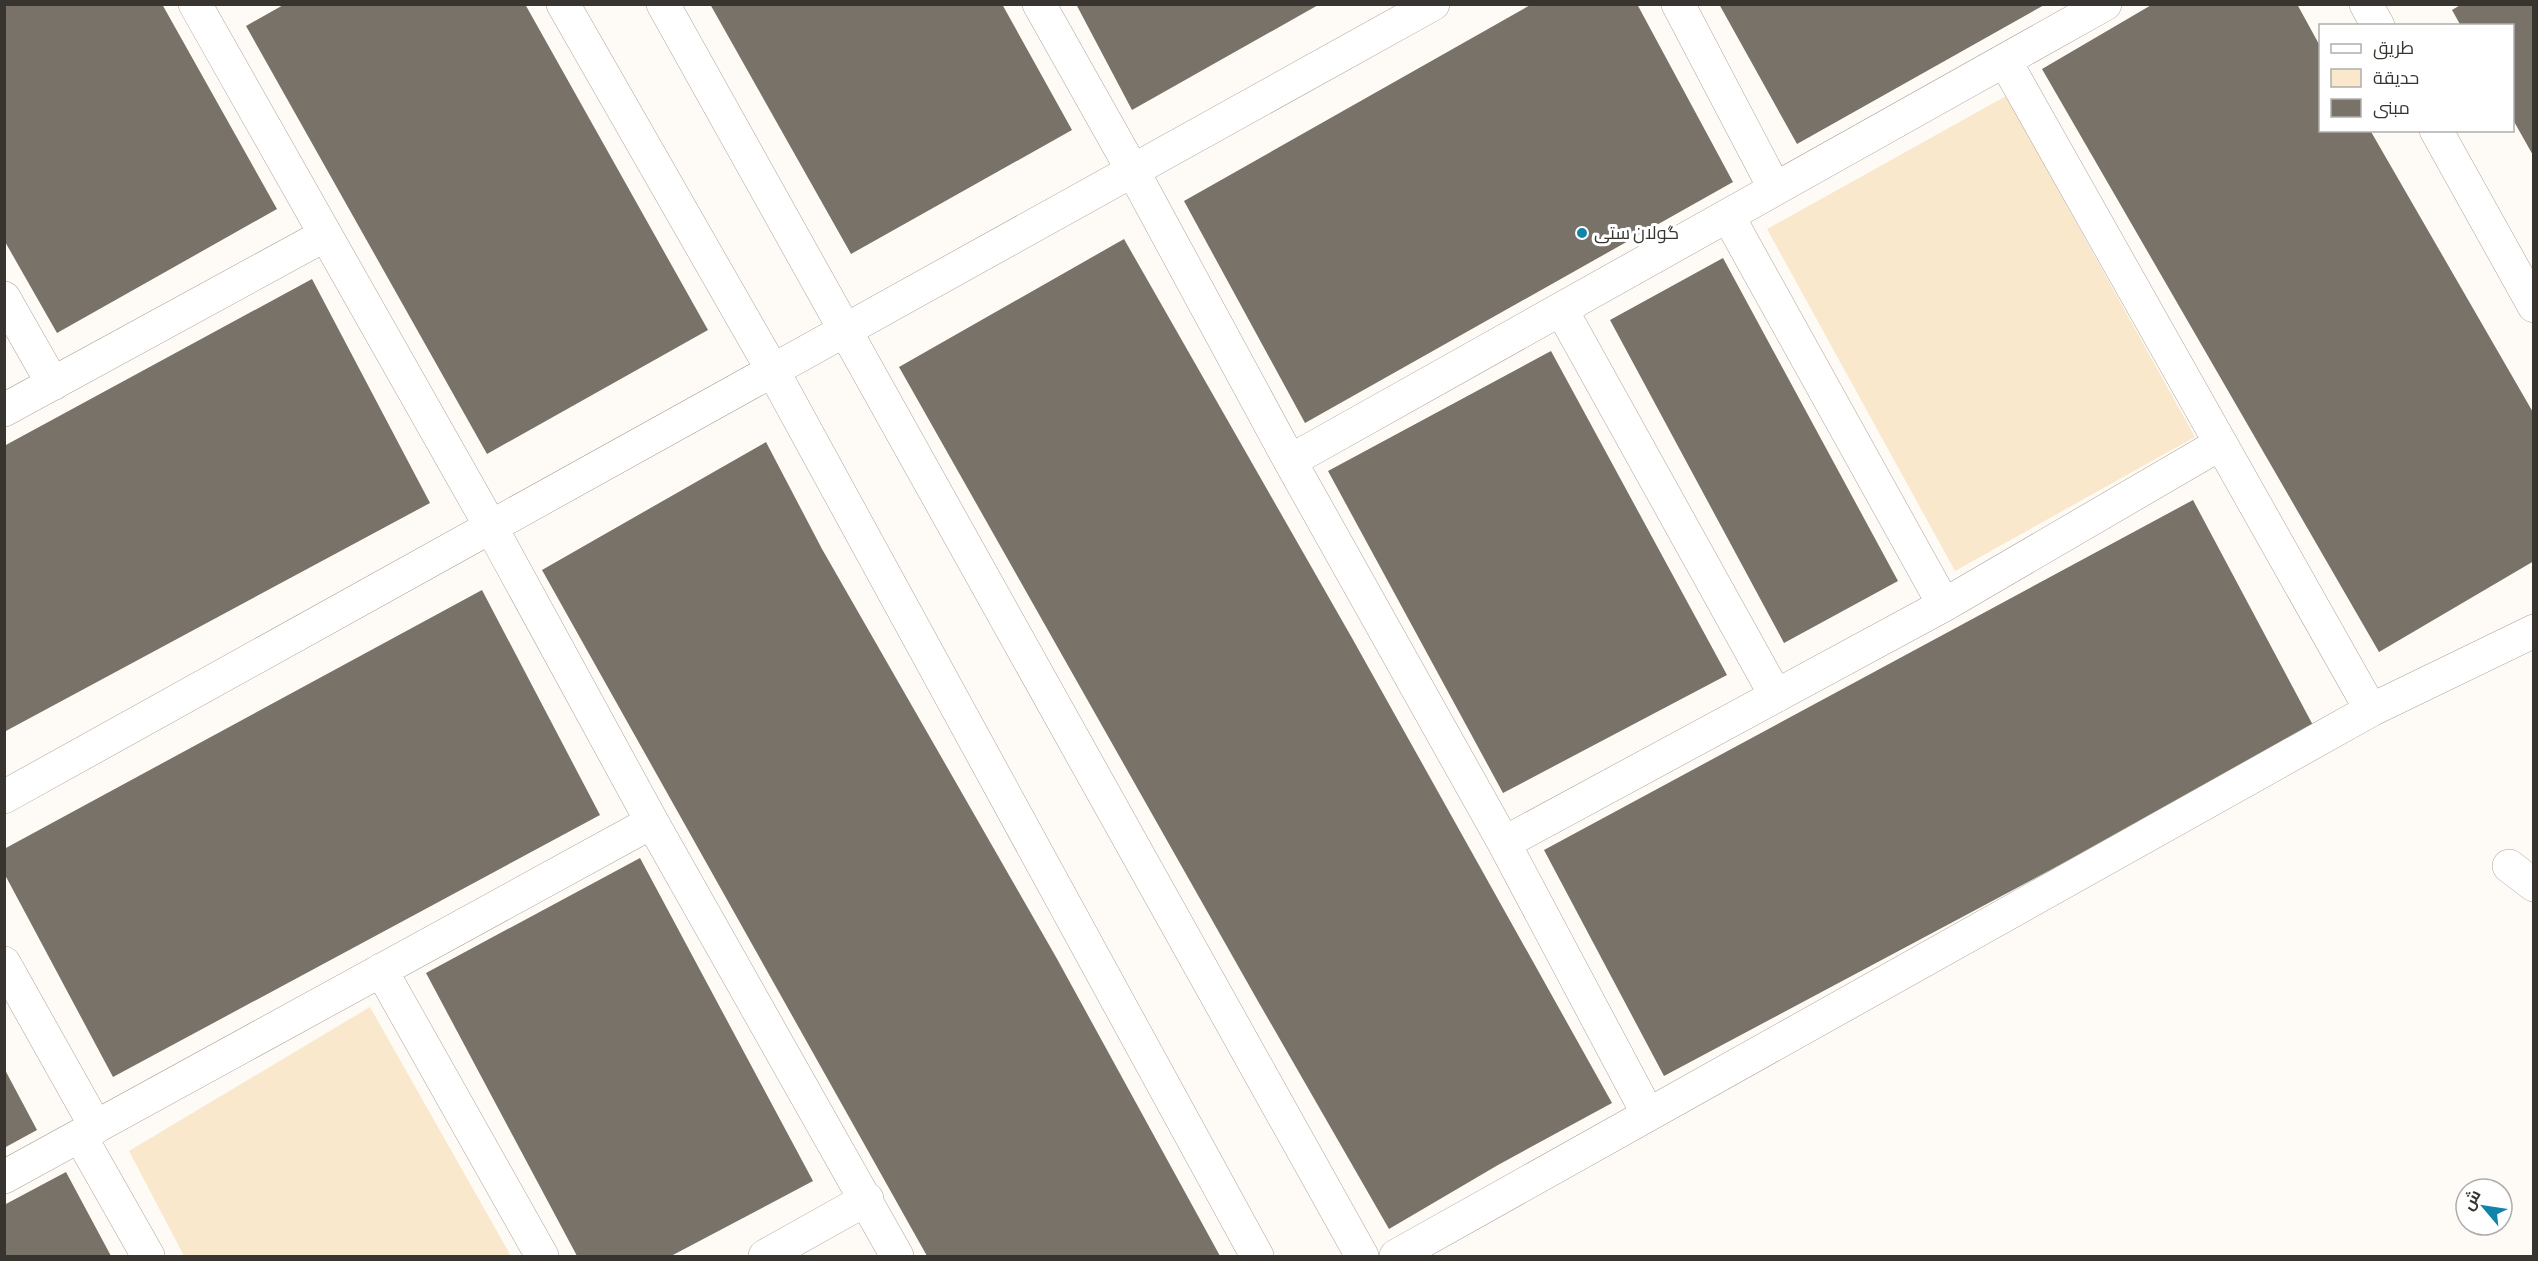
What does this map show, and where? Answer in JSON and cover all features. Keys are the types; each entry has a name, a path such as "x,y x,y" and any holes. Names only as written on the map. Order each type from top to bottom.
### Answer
{"street":[{"path":"563,4 773,370 1257,1257"},
{"path":"663,4 1362,1257"},
{"path":"1039,4 1133,171 1290,461 1504,843 1648,1114"},
{"path":"4,797 1433,4"},
{"path":"1678,4 1775,189"},
{"path":"1290,461 2105,4"},
{"path":"2366,4 2377,24"},
{"path":"200,6 325,235 491,527 652,822 867,1199 897,1257"},
{"path":"2005,62 2371,710"},
{"path":"2437,132 2534,306"},
{"path":"1728,216 1944,605"},
{"path":"4,410 325,235"},
{"path":"4,298 53,384"},
{"path":"1561,309 1776,696"},
{"path":"1504,843 1944,605 2220,444"},
{"path":"1396,1257 2371,710 2534,631"},
{"path":"4,1177 652,822"},
{"path":"4,963 147,1257"},
{"path":"381,970 542,1257"},
{"path":"765,1257 867,1199"}],"green space":[{"path":"2006,96 2195,437 1955,571 1767,229"},
{"path":"370,1007 511,1256 184,1256 129,1151"}],"building":[{"path":"4,4 162,4 277,209 57,333 4,240"},
{"path":"285,4 525,4 708,330 487,454 246,26"},
{"path":"710,4 1002,4 1072,130 851,254"},
{"path":"1076,4 1320,4 1132,110"},
{"path":"1532,4 1637,4 1733,182 1305,423 1184,201"},
{"path":"1719,4 2046,4 1797,144"},
{"path":"2153,4 2297,4 2319,44 2319,132 2371,132 2534,414 2534,561 2379,652 2042,69"},
{"path":"2462,4 2534,4 2534,157 2514,122 2514,24 2460,24 2452,10"},
{"path":"1124,239 1352,638 1612,1103 1498,1165 1389,1229 899,367"},
{"path":"1723,258 1898,581 1784,643 1610,320"},
{"path":"312,279 430,503 4,732 4,446"},
{"path":"1551,351 1727,675 1503,793 1328,471"},
{"path":"766,442 822,549 1056,957 1220,1256 927,1256 542,570"},
{"path":"2193,500 2315,729 1664,1076 1544,850"},
{"path":"482,590 600,815 113,1077 4,873 4,849"},
{"path":"640,858 813,1181 671,1256 577,1256 426,973"},
{"path":"4,1068 37,1130 4,1148"},
{"path":"66,1172 111,1256 4,1256 4,1205"}],"place":[{"name":"گولان ستی","path":"1582,233"}]}
